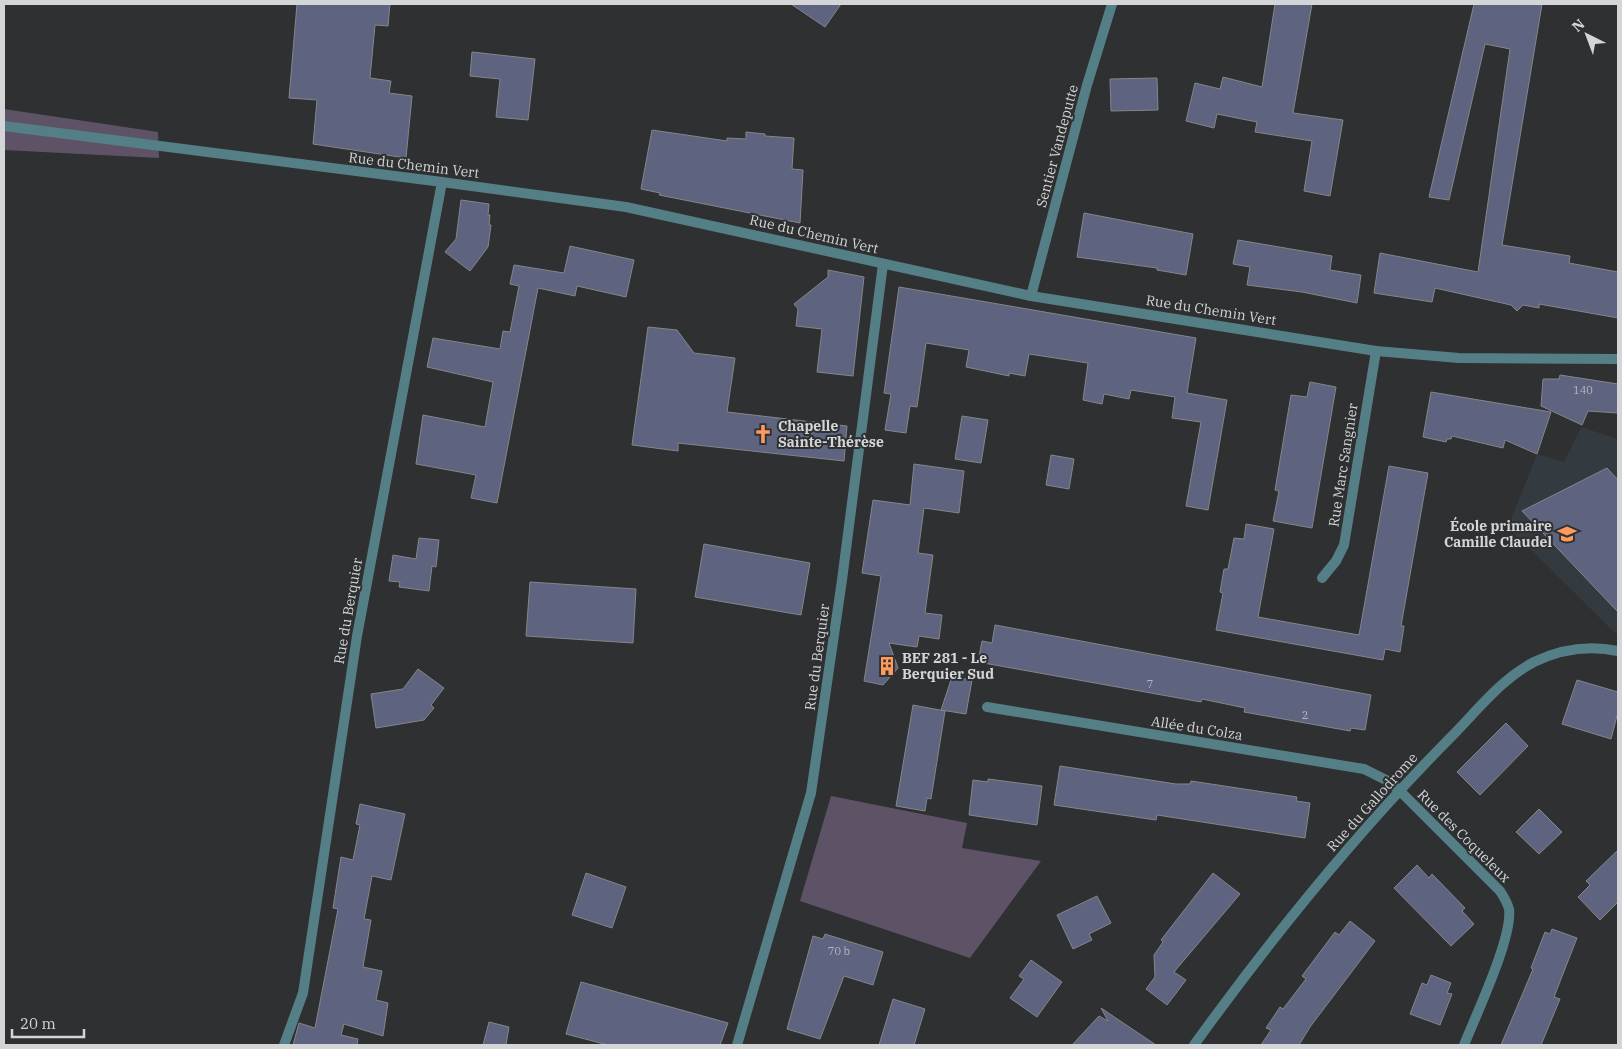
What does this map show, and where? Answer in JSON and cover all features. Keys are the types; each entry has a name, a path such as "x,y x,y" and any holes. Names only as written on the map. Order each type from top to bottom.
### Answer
{"street":[{"name":"Sentier Vandeputte","path":"1032,296 1087,85 1112,4"},
{"name":"Rue du Chemin Vert","path":"4,126 442,182 642,210 1032,296 1376,351 1459,358 1618,359"},
{"name":"Rue du Berquier","path":"284,1045 303,993 357,636 442,182"},
{"name":"Rue du Berquier","path":"740,1044 811,793 842,580 883,264"},
{"name":"Rue Marc Sangnier","path":"1322,578 1336,560 1344,545 1376,351"},
{"name":"Rue du Gallodrome","path":"1194,1045 1271,940 1398,790 1502,686 1532,663 1560,652 1578,648 1618,651"},
{"name":"Allée du Colza","path":"986,707 1364,769 1386,780 1398,790"},
{"name":"Rue des Coqueleux","path":"1398,790 1500,891 1506,899 1509,909 1506,939 1464,1045"}],"shaded area":[{"path":"4,109 158,132 159,158 4,150"},
{"name":"École primaire Camille Claudel","path":"1581,427 1618,439 1618,636 1508,527 1537,454 1564,462"},
{"path":"831,796 967,823 962,848 1041,861 970,958 800,901"}],"building":[{"path":"297,4 390,4 388,26 375,25 370,78 391,81 389,93 412,96 406,158 313,144 317,100 289,98"},
{"path":"791,4 841,4 825,27"},
{"path":"1275,4 1312,4 1293,113 1343,120 1330,196 1304,191 1312,141 1255,132 1257,122 1217,114 1214,128 1186,121 1195,83 1220,89 1223,77 1262,87"},
{"path":"1474,4 1542,4 1502,245 1570,256 1569,263 1618,272 1618,318 1539,304 1539,308 1523,305 1517,311 1511,305 1435,288 1432,302 1374,293 1380,253 1478,272 1510,49 1485,44 1449,200 1429,197"},
{"path":"472,52 535,59 528,120 496,117 500,79 470,76"},
{"path":"1157,78 1158,110 1111,111 1110,79"},
{"path":"652,130 727,141 727,138 746,139 746,132 765,134 765,136 794,138 792,169 803,170 800,223 659,195 660,193 641,189"},
{"path":"461,200 489,204 488,215 490,215 489,225 491,225 488,247 470,271 445,252 456,239"},
{"path":"1084,213 1193,234 1186,275 1157,270 1157,268 1077,257"},
{"path":"1238,240 1332,256 1330,270 1361,275 1357,303 1302,292 1247,285 1250,267 1233,264"},
{"path":"570,246 634,260 626,297 577,286 575,296 538,288 497,503 471,498 476,475 416,464 423,415 485,427 493,382 427,367 433,338 500,349 503,331 510,332 519,286 510,284 514,265 564,273"},
{"path":"828,270 864,277 853,376 817,372 822,329 796,326 798,309 794,304 828,277"},
{"path":"899,287 1196,338 1187,393 1227,400 1208,510 1186,506 1201,422 1172,418 1175,397 1131,390 1129,399 1104,394 1102,404 1083,400 1088,363 1029,354 1025,376 1009,373 1009,376 966,367 969,350 926,343 917,407 910,406 906,433 885,430 891,394 884,393"},
{"path":"648,327 677,330 694,353 735,358 727,412 847,426 844,461 678,443 678,451 632,445"},
{"path":"1560,375 1618,384 1618,413 1588,411 1582,425 1541,406 1543,379 1559,379"},
{"path":"1310,382 1336,387 1312,528 1273,521 1279,491 1275,490 1291,395 1307,397"},
{"path":"1431,392 1551,412 1537,454 1505,440 1503,448 1452,436 1446,442 1423,437"},
{"path":"962,416 988,420 981,463 955,459"},
{"path":"1051,455 1074,459 1069,489 1046,485"},
{"path":"914,464 964,471 959,513 924,508 918,553 933,555 925,613 942,615 939,639 919,636 917,647 889,643 898,668 883,685 864,681 881,576 862,573 873,500 910,505"},
{"path":"1389,466 1428,473 1401,626 1404,626 1400,652 1385,649 1383,660 1216,630 1223,593 1220,592 1224,569 1228,569 1234,538 1244,539 1246,524 1274,529 1258,617 1359,635"},
{"path":"1607,468 1618,480 1618,612 1522,511"},
{"path":"419,538 439,540 436,567 432,566 429,591 399,587 400,582 389,581 393,555 416,559"},
{"path":"704,544 810,563 801,615 695,597"},
{"path":"530,582 636,589 633,643 526,636"},
{"path":"995,625 1371,695 1365,730 1351,728 1350,731 1244,712 1245,708 1202,699 1201,702 978,662 982,641 992,643"},
{"path":"418,669 444,688 431,705 434,708 424,720 376,728 371,694 403,689"},
{"path":"952,677 972,680 966,714 941,710"},
{"path":"1577,680 1618,692 1618,712 1611,739 1562,724"},
{"path":"913,705 945,711 931,799 927,798 925,811 896,806"},
{"path":"1506,723 1528,746 1480,795 1457,772"},
{"path":"1060,766 1176,784 1190,784 1191,781 1297,797 1296,801 1310,803 1305,838 1157,815 1156,820 1054,805"},
{"path":"988,779 1042,786 1037,825 969,815 973,780 988,782"},
{"path":"360,804 405,814 391,880 372,876 364,919 371,920 363,967 382,971 376,1000 388,1003 383,1036 344,1024 341,1035 358,1039 357,1045 293,1045 299,1023 315,1028 338,909 333,908 341,857 353,860 360,825 356,824"},
{"path":"1539,809 1562,832 1539,854 1516,832"},
{"path":"1618,850 1618,902 1600,920 1578,897 1590,885 1586,881"},
{"path":"1417,865 1429,878 1432,874 1465,908 1462,911 1474,924 1451,946 1394,888"},
{"path":"586,873 626,887 612,928 572,915"},
{"path":"1213,873 1240,894 1174,972 1186,980 1167,1005 1146,989 1155,977 1154,955 1163,942 1161,940"},
{"path":"1097,896 1111,923 1089,934 1092,940 1073,949 1057,915"},
{"path":"1350,921 1375,941 1310,1027 1299,1045 1261,1045 1271,1030 1266,1028 1280,1007 1283,1009 1306,979 1302,976 1335,932 1339,935"},
{"path":"1552,929 1577,938 1554,997 1560,999 1541,1045 1501,1045 1533,969 1531,968 1545,932 1550,934"},
{"path":"825,934 883,952 873,985 844,976 820,1039 787,1029 813,936 823,939"},
{"path":"1031,960 1062,982 1037,1017 1010,998 1024,979 1019,976"},
{"path":"1431,975 1451,983 1447,993 1452,994 1440,1025 1410,1014 1422,983 1427,985"},
{"path":"581,982 728,1023 720,1045 608,1045 566,1034"},
{"path":"893,999 925,1009 914,1045 879,1045"},
{"path":"1101,1008 1156,1045 1072,1045 1099,1016 1108,1021"},
{"path":"489,1022 509,1027 506,1045 483,1045"}],"place":[{"name":"Chapelle Sainte-Thérèse","path":"763,434"},
{"name":"École primaire Camille Claudel","path":"1567,534"},
{"name":"BEF 281 - Le Berquier Sud","path":"887,666"}]}
